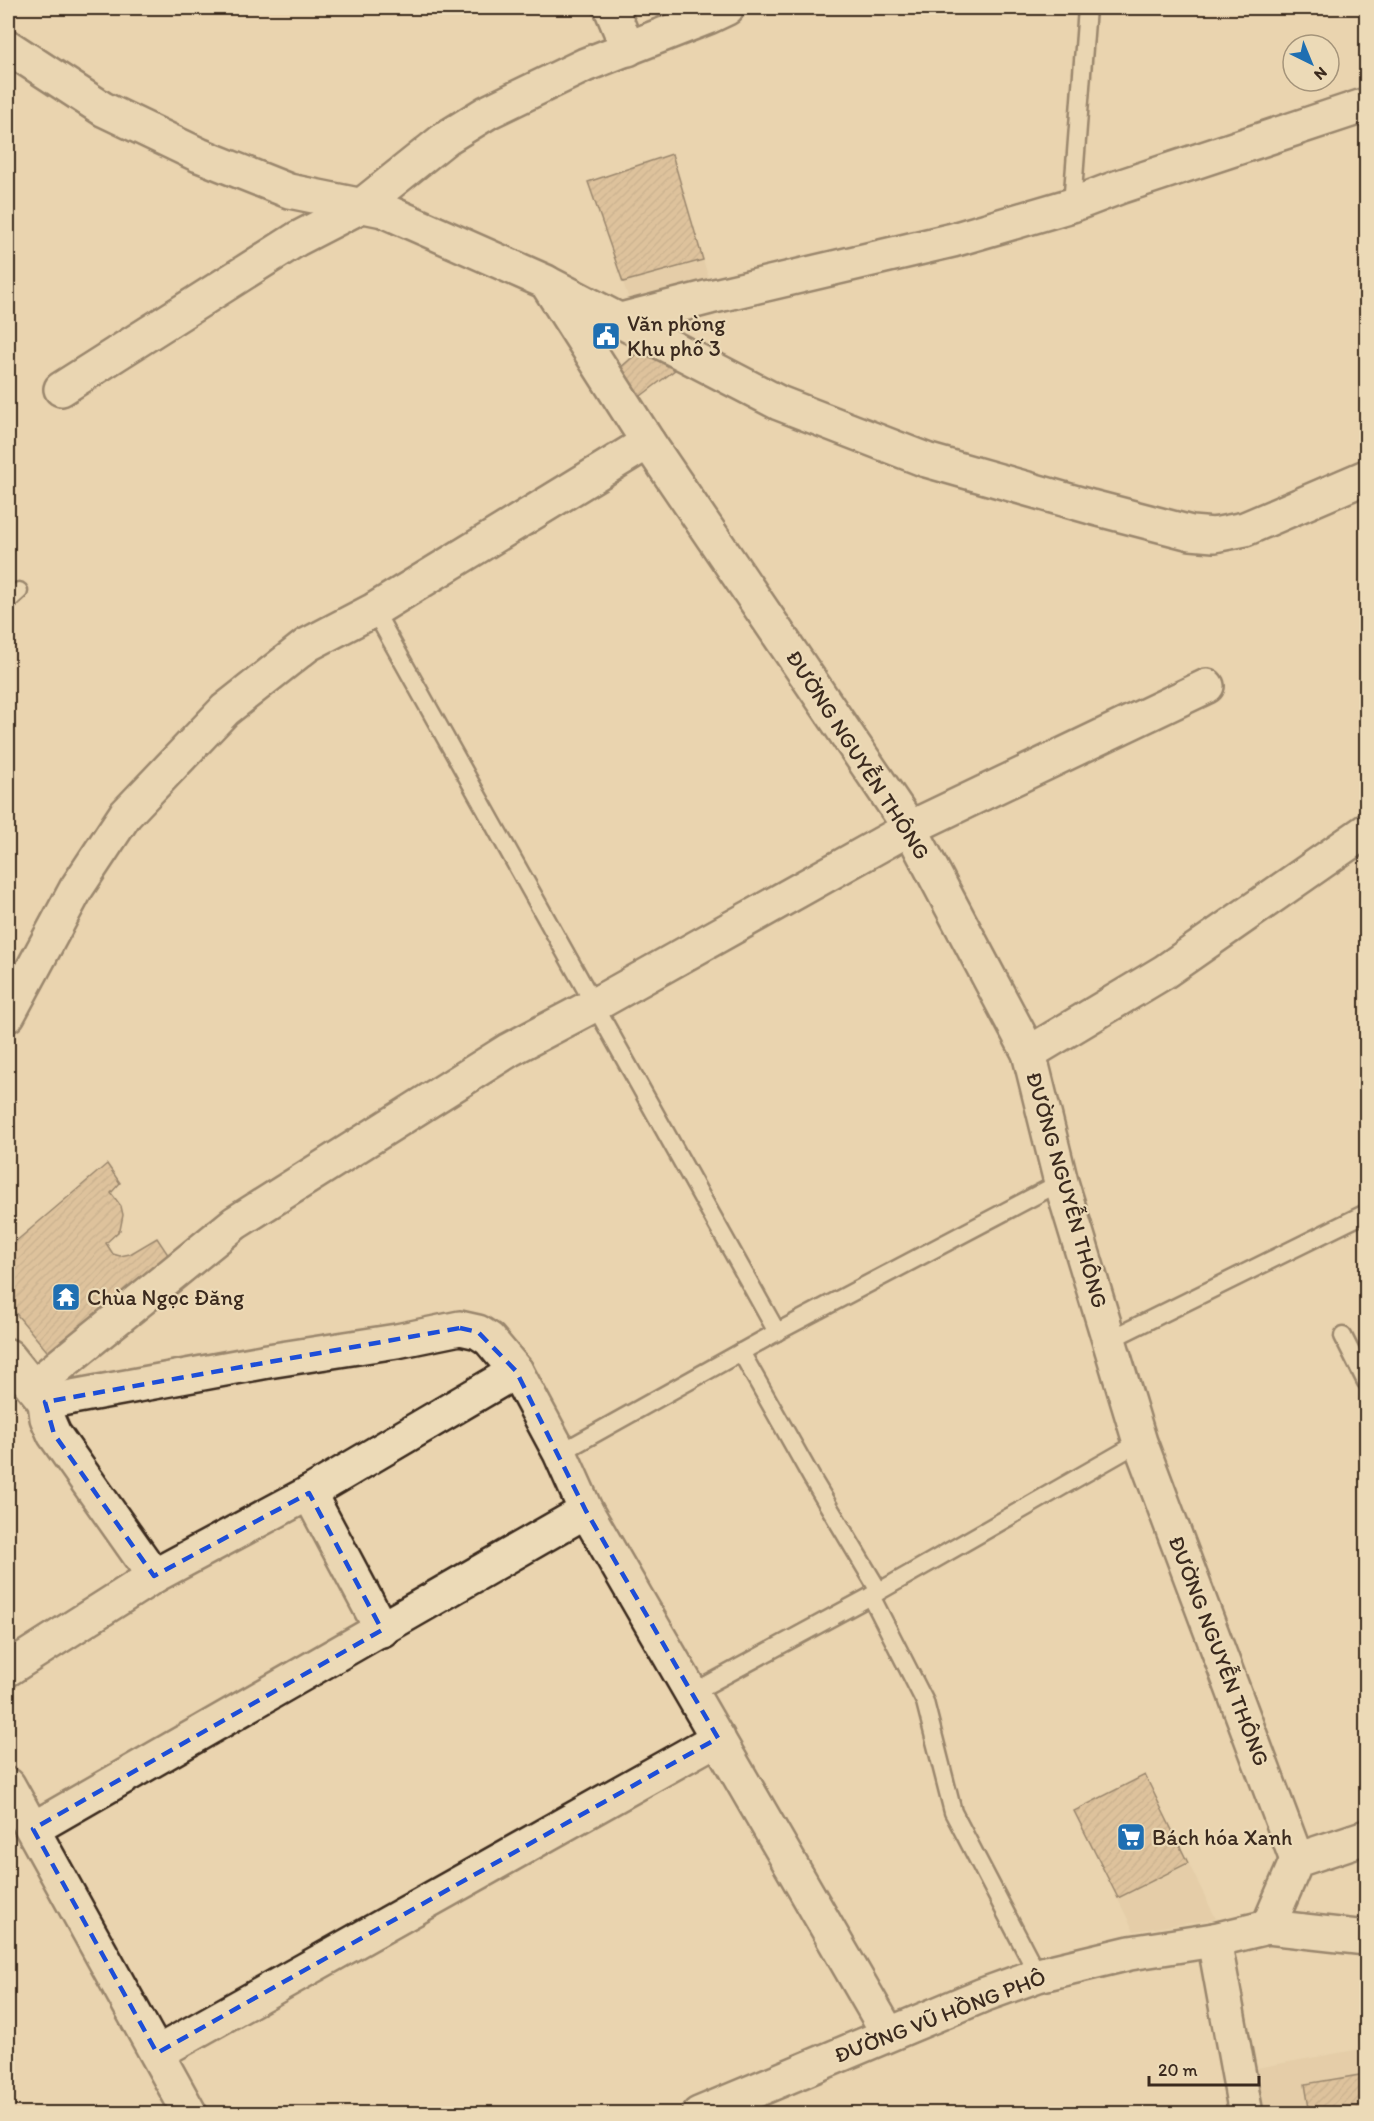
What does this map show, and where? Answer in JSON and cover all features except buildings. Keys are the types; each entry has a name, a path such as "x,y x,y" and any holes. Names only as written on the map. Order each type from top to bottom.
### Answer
{"street":[{"path":"611,8 628,48"},
{"path":"61,389 297,239 361,206 446,138 488,112 585,65 708,18 727,8"},
{"path":"8,47 104,109 199,155 289,191 383,210 546,282 779,403 915,456 1091,507 1191,533 1214,535 1245,529 1366,477"},
{"path":"621,321 710,297 953,240 1072,205 1119,187 1366,105"},
{"name":"ĐƯỜNG NGUYỄN THÔNG","path":"546,282 648,442 910,828 1029,1053 1061,1182 1140,1442 1297,1860"},
{"path":"8,1015 76,889 125,815 225,710 307,645 374,610 648,442"},
{"path":"39,1394 235,1223 509,1050 596,1005 910,828 1208,686"},
{"path":"1029,1053 1164,972 1366,831"},
{"path":"39,1394 398,1341 460,1328 478,1332 489,1339 516,1371 560,1453 586,1511 888,2033"},
{"path":"8,1356 39,1394 54,1434 154,1576"},
{"path":"8,1669 154,1576 309,1493 516,1371"},
{"path":"309,1493 382,1630"},
{"path":"33,1829 586,1511"},
{"path":"157,2053 718,1738"},
{"path":"8,1785 190,2114"},
{"path":"1268,1928 1297,1860 1366,1837"},
{"name":"ĐƯỜNG VŨ HỒNG PHÔ","path":"699,2114 888,2033 1038,1975 1130,1953 1214,1940 1268,1928 1366,1938"},
{"path":"1214,1940 1246,2114"}],"lane":[{"path":"1072,205 1087,8"},
{"path":"374,610 777,1332"},
{"path":"560,1453 777,1332 1061,1182"},
{"path":"1109,1340 1366,1213"},
{"path":"1344,1336 1366,1382"},
{"path":"741,1352 875,1593 925,1702 953,1812 1038,1975"},
{"path":"692,1693 875,1593 1140,1442"}],"highlighted area":[{"path":"460,1328 478,1332 516,1371 586,1511 718,1738 157,2053 33,1829 382,1630 309,1493 154,1576 54,1434 45,1402"}],"shaded area":[{"path":"672,154 710,283 631,305 588,182"},
{"name":"Bách hóa Xanh","path":"1145,1775 1216,1919 1134,1931 1074,1811"},
{"path":"1366,2048 1366,2113 1232,2113 1224,2074"}],"place":[{"name":"Văn phòng Khu phố 3","path":"606,336"},
{"name":"Chùa Ngọc Đăng","path":"66,1297"},
{"name":"Bách hóa Xanh","path":"1131,1837"}]}
